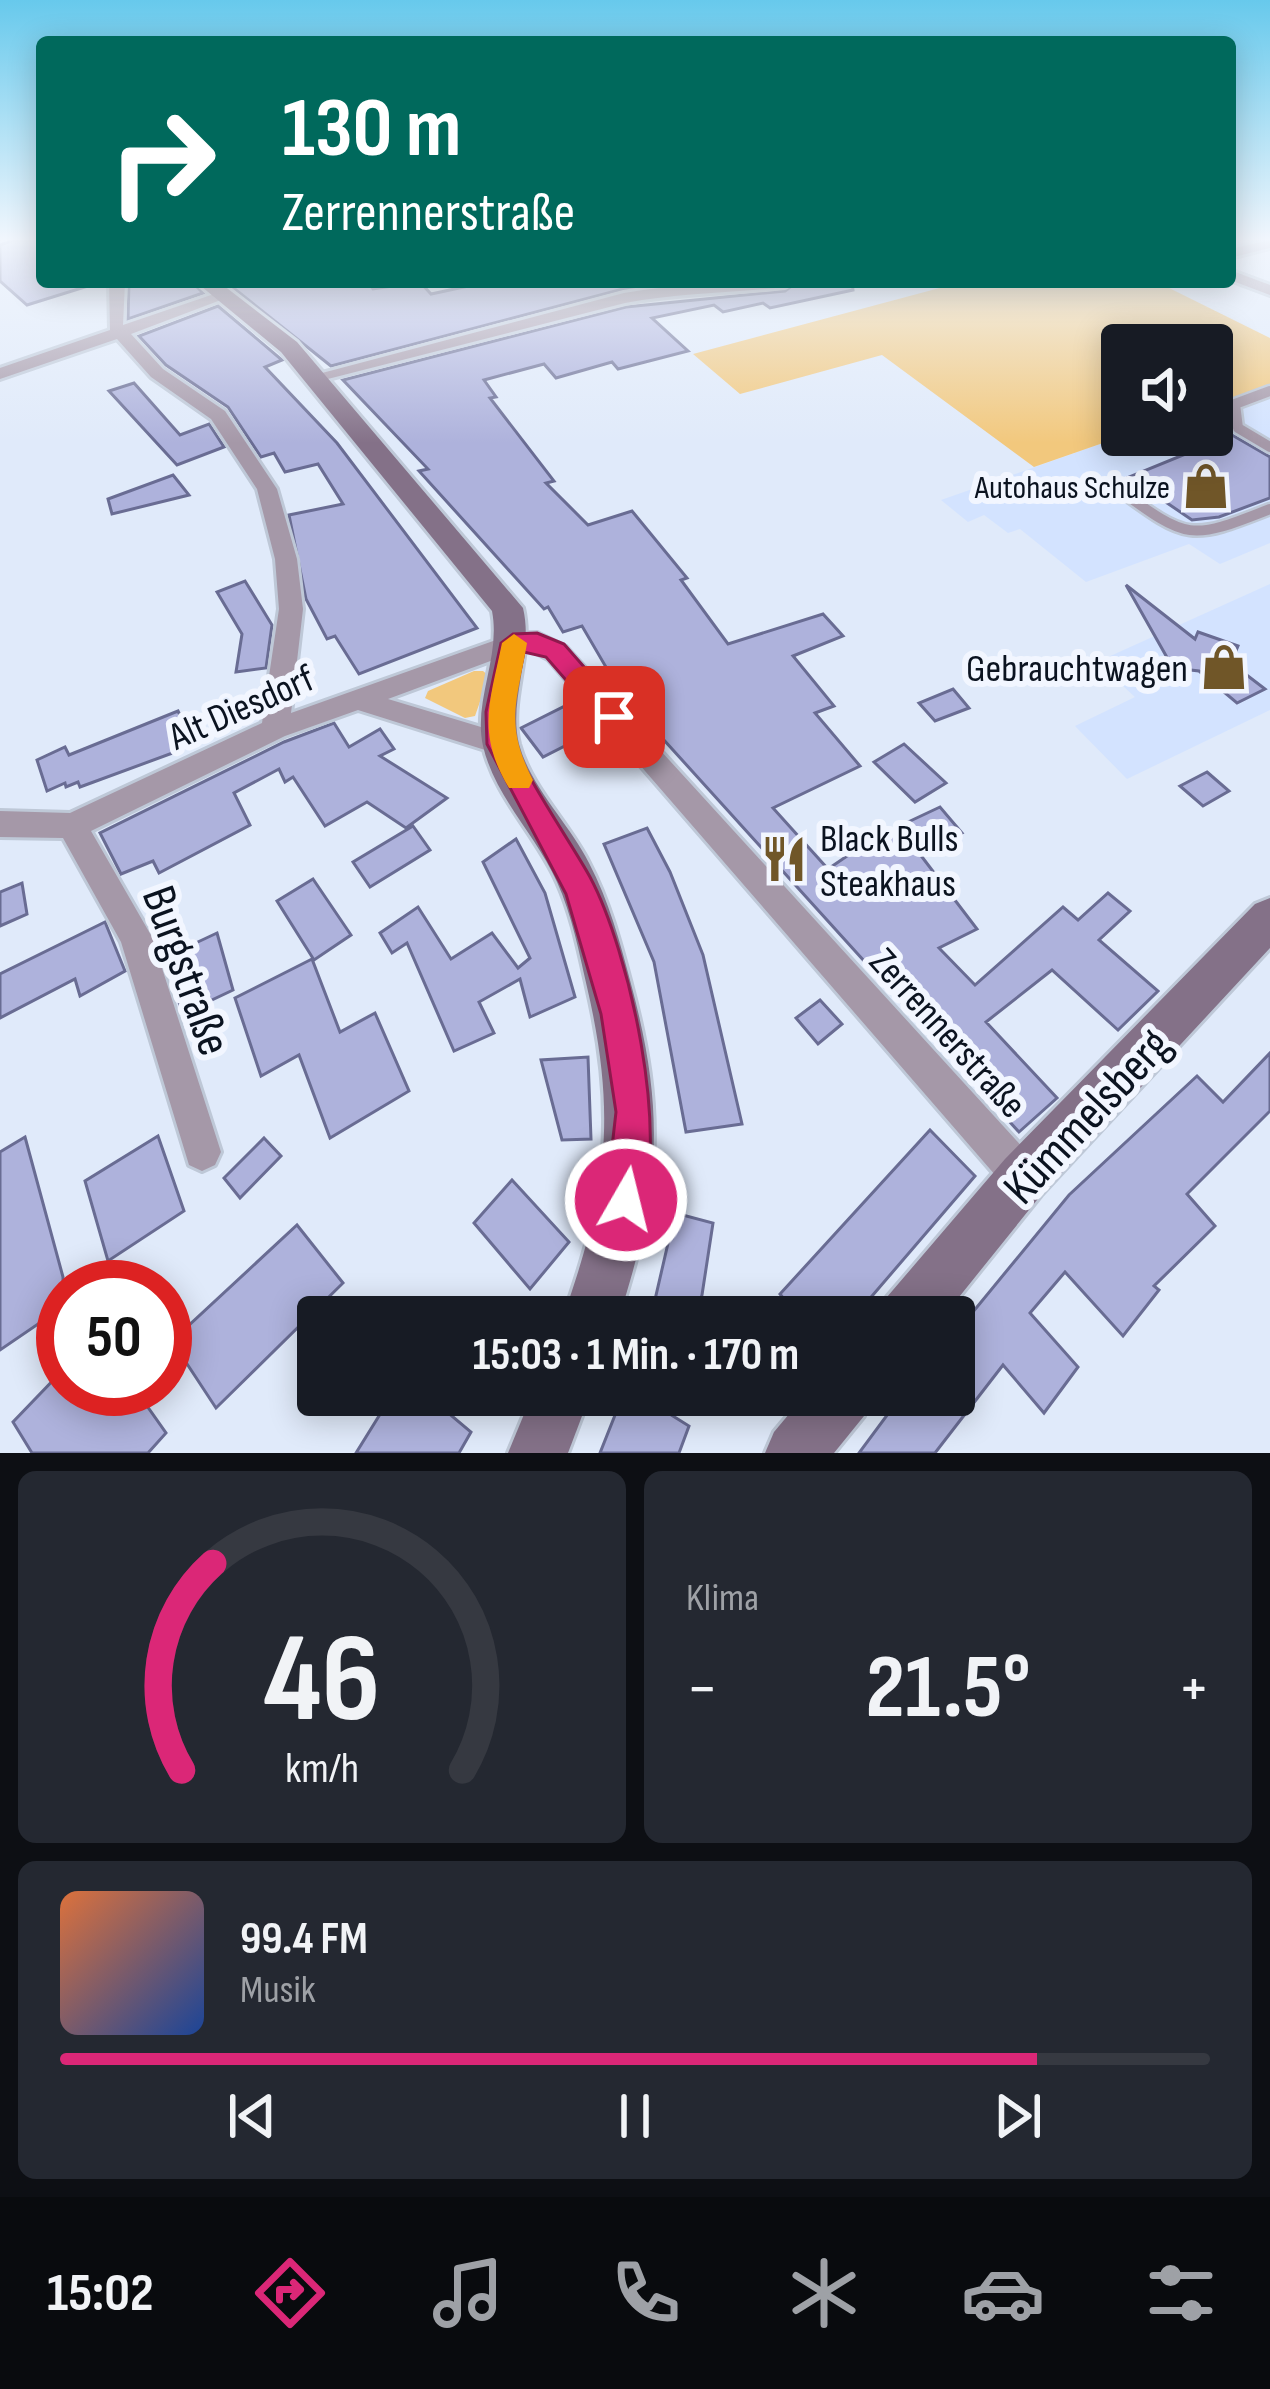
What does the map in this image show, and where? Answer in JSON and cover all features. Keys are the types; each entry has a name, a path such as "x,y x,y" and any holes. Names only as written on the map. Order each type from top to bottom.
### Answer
{"main road":[{"path":"241,308 276,335 316,377 498,592 511,619 513,643 499,712 501,744 581,891 618,1014 633,1084 634,1140 626,1200 597,1296"},
{"name":"Kümmelsberg","path":"924,1296 1023,1177 1270,918"},
{"path":"538,1453 553,1416"},
{"path":"795,1453 826,1416"}],"street":[{"path":"113,308 112,317 123,334 157,373 218,415 267,489 286,560 291,609 274,729"},
{"path":"0,374 123,334 177,308"},
{"path":"316,377 586,308"},
{"name":"Zerrennerstraße","path":"513,643 537,642 557,653 1023,1177"},
{"name":"Alt Diesdorf","path":"0,824 72,826 274,729 513,643"},
{"path":"356,699 501,744"},
{"name":"Burgstraße","path":"72,826 136,937 202,1152"}],"lane":[{"path":"1270,391 1235,404 1238,428 1270,447"},
{"path":"1118,489 1182,535 1199,537 1270,509"}],"shaded area":[{"path":"866,308 1209,308 1270,338 1270,385 1233,398 1233,324 1101,324 1101,444 1034,467 882,355 740,394 693,354"},
{"path":"1270,385 1270,543 1220,564 1189,544 1086,582 1020,529 1008,533 984,515 968,522 941,500 1101,444 1101,456 1233,456 1233,398"},
{"path":"1270,584 1270,710 1127,779 1075,726 1135,697 1097,662"},
{"path":"474,671 489,676 475,716 465,718 425,698 428,691"}],"building":[{"path":"128,308 160,308 128,319"},
{"path":"220,308 282,360 265,367 337,443 477,628 359,674 335,636 327,639 306,599 289,515 343,504 318,464 285,472 274,453 261,457 228,407 166,365 139,336"},
{"path":"258,308 552,308 331,366"},
{"path":"623,308 701,308 652,318 688,351 618,369 612,362 556,378 544,364 484,380 496,397 490,398 554,481 546,483 588,525 632,511 687,578 681,580 728,644 823,614 843,636 793,656 834,706 815,713 860,766 773,808 828,869 872,839 940,807 962,833 919,853 977,929 939,948 975,985 1063,907 1078,920 1108,893 1130,911 1099,940 1158,991 1118,1030 1052,970 986,1022 1057,1098 1019,1132 644,718 617,686 582,626 563,632 548,607 544,609 419,471 428,469 343,380"},
{"path":"134,383 180,435 209,424 224,447 177,465 109,391"},
{"name":"Autohaus Schulze","path":"1233,436 1270,457 1270,498 1219,517 1192,520 1129,477 1180,456 1233,456"},
{"path":"173,475 189,495 112,514 108,499"},
{"path":"245,581 272,625 266,668 236,672 242,634 217,592"},
{"path":"1126,585 1195,639 1198,632 1238,646 1231,663 1265,689 1237,703 1199,671 1173,668"},
{"path":"953,689 969,708 935,721 919,703"},
{"path":"571,703 594,731 543,757 521,728"},
{"path":"178,711 192,740 177,747 178,751 80,787 78,782 66,787 65,783 47,791 37,760 65,747 69,755"},
{"path":"334,723 349,747 380,729 394,749 380,756 447,798 406,828 367,802 325,826 293,777 285,782 279,769 234,793 250,825 159,873 153,861 121,874 100,833 284,742"},
{"path":"904,744 946,783 915,802 874,762"},
{"path":"1207,772 1229,791 1203,806 1180,786"},
{"path":"413,826 430,850 370,887 353,862"},
{"path":"647,828 703,955 742,1124 686,1132 654,962 604,844"},
{"path":"516,839 545,893 575,997 530,1017 520,979 479,1002 494,1033 454,1051 407,943 392,953 380,933 418,907 451,959 492,933 518,968 530,958 483,862"},
{"path":"313,879 351,935 314,960 277,901"},
{"path":"22,883 27,914 0,926 0,892"},
{"path":"105,922 125,971 80,996 75,979 0,1018 0,974"},
{"path":"217,933 233,990 182,1014 168,956"},
{"path":"312,959 340,1032 375,1013 409,1091 330,1138 299,1055 261,1076 235,998"},
{"path":"820,1000 842,1024 818,1044 796,1018"},
{"path":"1270,1053 1270,1111 1187,1194 1215,1226 1154,1286 1159,1290 1123,1336 1065,1272 1030,1313 1078,1367 1044,1413 1003,1365 975,1401 975,1309 1069,1195 1197,1076 1223,1102"},
{"path":"588,1057 591,1139 562,1140 541,1060"},
{"path":"930,1130 975,1176 872,1296 780,1294"},
{"path":"158,1136 184,1211 108,1260 85,1181"},
{"path":"25,1137 58,1260 36,1260 36,1325 0,1350 0,1152"},
{"path":"264,1138 281,1156 240,1198 224,1178"},
{"path":"512,1180 569,1242 530,1289 474,1223"},
{"path":"675,1213 713,1223 702,1296 656,1296"},
{"path":"297,1225 343,1283 330,1296 297,1296 297,1328 216,1408 192,1371 192,1322"},
{"path":"36,1398 36,1416 154,1416 166,1433 148,1453 32,1453 13,1422"},
{"path":"379,1416 452,1416 471,1432 459,1453 356,1453"},
{"path":"615,1416 673,1416 689,1426 679,1453 600,1453"},
{"path":"886,1416 964,1416 935,1453 859,1453"}],"slow traffic":[{"path":"514,643 499,728 506,758 519,780"}],"place":[{"name":"Autohaus Schulze","path":"1206,486"},
{"name":"Gebrauchtwagen","path":"1224,667"},
{"name":"Black Bulls Steakhaus","path":"784,859"}],"route":[{"path":"614,717 547,645 513,643 499,712 501,744 581,891 618,1014 635,1112 626,1200"}]}
